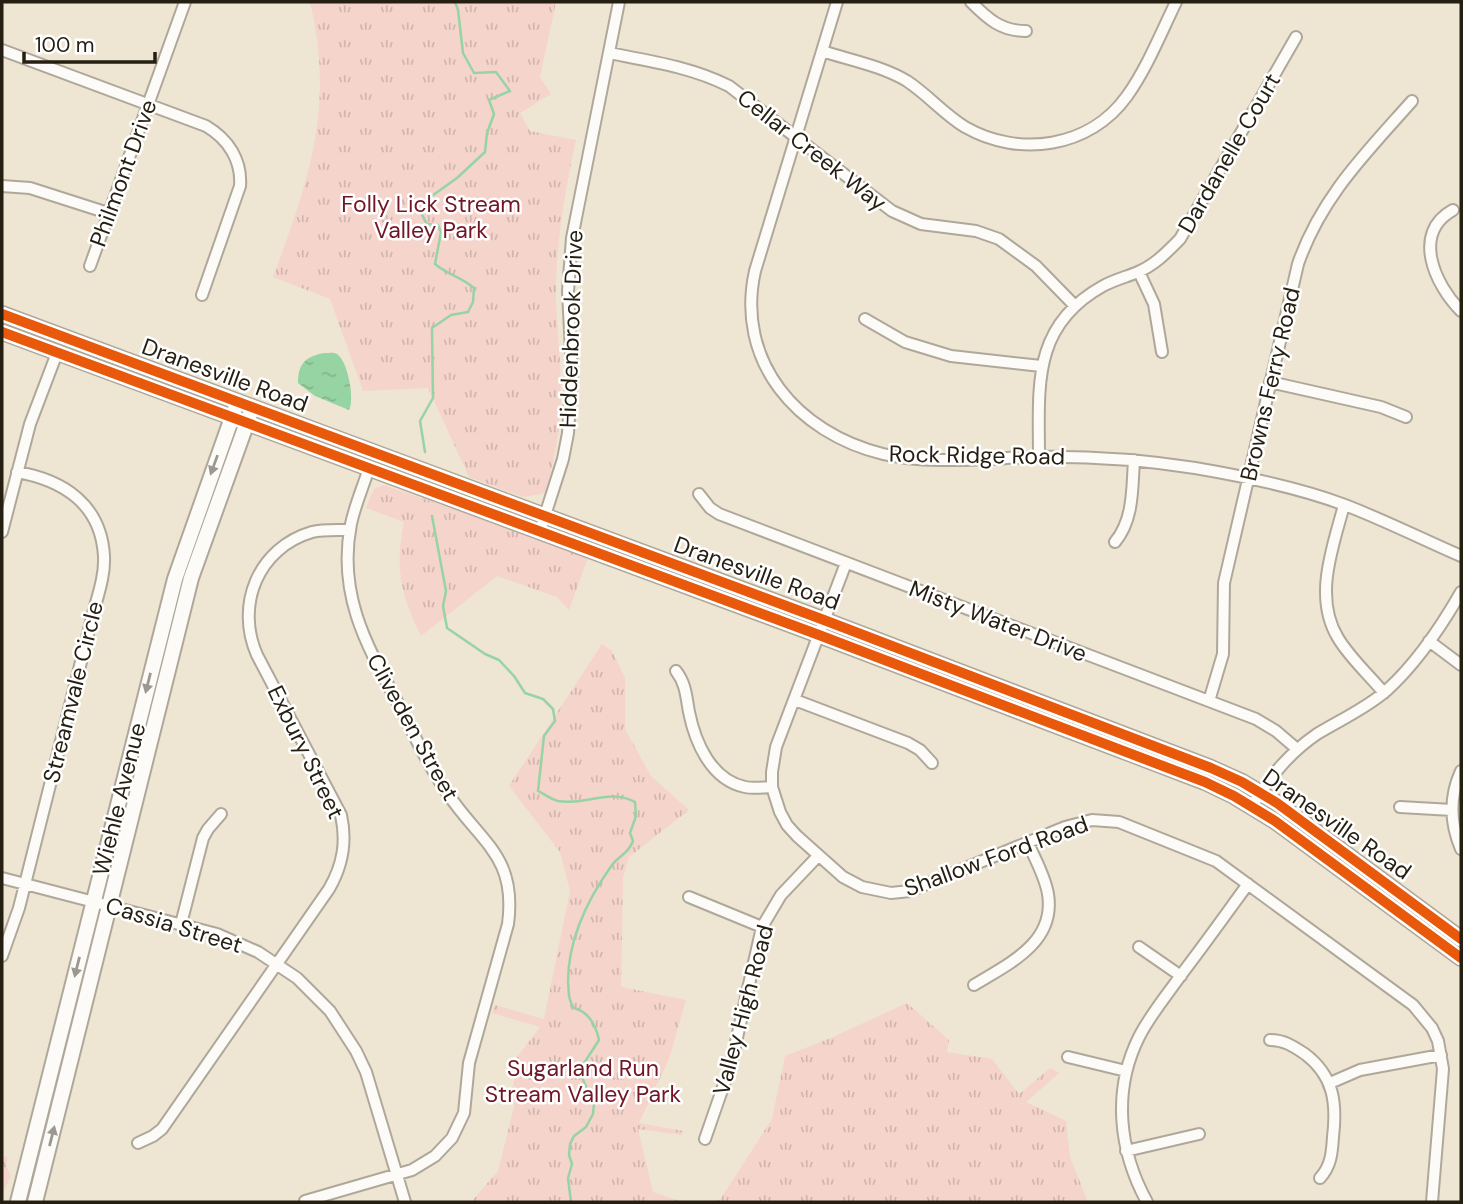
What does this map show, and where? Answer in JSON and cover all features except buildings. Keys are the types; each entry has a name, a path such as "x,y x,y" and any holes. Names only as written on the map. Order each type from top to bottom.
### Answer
{"main road":[{"name":"Dranesville Road","path":"2,314 824,620 1211,768 1261,793 1461,939"},
{"name":"Dranesville Road","path":"2,332 819,635 1205,782 1252,806 1461,958"},
{"name":"Wiehle Avenue","path":"18,1202 177,569 238,401"},
{"name":"Wiehle Avenue","path":"35,1202 191,578 253,407"},
{"path":"191,578 224,508 245,450 254,438 267,430"}],"street":[{"name":"Philmont Drive","path":"90,266 185,2"},
{"name":"Hiddenbrook Drive","path":"540,531 563,459 571,404 568,291 572,238 619,2"},
{"name":"Rock Ridge Road","path":"837,2 754,271 751,295 752,323 758,349 778,388 801,413 847,442 883,454 920,459 1039,457 1135,460 1248,479 1344,505 1461,556"},
{"path":"971,2 997,25 1026,31"},
{"path":"822,51 903,79 958,122 980,135 1010,144 1040,145 1081,134 1118,107 1136,82 1176,2"},
{"name":"Dardanelle Court","path":"1039,457 1041,366 1053,336 1075,306 1103,286 1139,272 1166,254 1185,231 1296,37"},
{"path":"2,50 206,126 229,146 239,167 240,186 202,295"},
{"name":"Cellar Creek Way","path":"609,53 678,66 712,77 750,99 892,211 921,224 988,235 1013,247 1075,306"},
{"name":"Browns Ferry Road","path":"1209,701 1223,654 1224,583 1298,264 1314,223 1337,188 1412,101"},
{"path":"2,186 30,188 108,212"},
{"path":"1453,210 1433,228 1429,244 1434,269 1448,296 1461,311"},
{"path":"1139,272 1154,304 1162,352"},
{"path":"865,319 905,342 932,351 976,360 1041,366"},
{"path":"2,532 30,424 57,353"},
{"path":"1270,382 1381,407 1406,418"},
{"path":"1115,542 1122,534 1129,514 1135,460"},
{"name":"Cliveden Street","path":"304,1201 425,1164 452,1138 467,1100 469,1063 508,924 510,896 497,855 447,793 359,628 348,572 350,530 369,468"},
{"name":"Streamvale Circle","path":"2,956 25,884 101,584 104,556 99,531 82,502 58,483 44,477 17,472"},
{"name":"Misty Water Drive","path":"699,494 710,508 719,514 1265,723 1297,749"},
{"path":"1344,505 1326,579 1330,620 1339,638 1384,693"},
{"name":"Exbury Street","path":"138,1143 162,1129 335,879 343,854 344,828 337,803 253,646 248,607 261,570 280,548 314,531 350,530"},
{"name":"Shallow Ford Road","path":"846,563 776,747 772,787 787,825 843,877 862,887 878,891 900,892 923,887 1079,822 1092,820 1119,822 1202,853 1413,1005 1432,1028 1441,1055 1443,1075 1432,1202"},
{"path":"1252,806 1271,776 1297,749 1384,693 1429,641 1461,592"},
{"path":"1429,641 1461,665"},
{"path":"676,671 686,688 696,738 711,765 740,786 772,787"},
{"path":"795,700 908,743 920,750 932,763"},
{"path":"1461,771 1452,810 1454,830 1461,849"},
{"path":"1400,807 1452,810"},
{"path":"181,924 203,838 221,814"},
{"path":"974,985 1026,953 1035,943 1046,922 1048,896 1028,843"},
{"name":"Valley High Road","path":"705,1139 731,1064 762,927 782,895 818,856"},
{"name":"Cassia Street","path":"2,878 181,924 238,942 278,963 297,978 330,1011 356,1051 373,1089 405,1202"},
{"path":"1147,1202 1138,1187 1126,1151 1121,1107 1126,1072 1147,1021 1248,884"},
{"path":"689,897 762,927"},
{"path":"1139,947 1181,976"},
{"path":"1270,1040 1294,1046 1313,1060 1330,1083 1336,1106 1332,1157 1320,1178"},
{"path":"1330,1083 1360,1070 1441,1055"},
{"path":"1068,1057 1126,1072"},
{"path":"1126,1151 1199,1134"}],"green space":[{"name":"Folly Lick Stream Valley Park","path":"310,2 556,2 540,77 551,94 520,113 530,131 576,140 563,209 557,261 561,405 546,493 523,497 469,477 428,388 363,391 330,299 273,277 307,175 319,110 317,40"},
{"path":"384,485 465,513 466,504 591,549 569,610 557,597 497,576 421,636 408,607 401,580 400,554 404,522 366,508 374,489"},
{"name":"Sugarland Run Stream Valley Park","path":"602,644 612,651 625,678 625,729 651,776 689,810 629,857 623,877 621,987 686,1000 669,1059 639,1123 683,1131 682,1135 638,1129 653,1192 683,1202 471,1202 498,1171 514,1107 517,1057 540,1027 492,1013 495,1005 544,1019 570,891 560,852 509,786"},
{"path":"907,1003 949,1040 947,1052 992,1059 1019,1094 1050,1068 1059,1073 1026,1102 1066,1121 1070,1157 1088,1202 690,1202 720,1200 772,1119 785,1056"},
{"path":"2,1156 8,1157 6,1166 11,1176 2,1194"}],"water":[{"path":"325,353 337,354 344,364 351,390 349,410 315,396 298,383 304,362"}],"waterway":[{"path":"425,452 420,421 433,398 432,328 451,315 468,312 473,302 474,288 435,264 441,232 438,225 427,224 422,215 429,198 457,178 485,152 487,133 494,114 489,100 510,91 496,72 474,73 463,53 455,2"},
{"path":"432,516 446,591 443,606 447,628 485,654 499,660 525,693 543,699 553,709 555,721 544,736 538,791 558,801 616,797 635,802 636,816 630,833 633,841 612,865 587,906 571,950 569,996 574,1008 591,1020 599,1040 579,1071 594,1104 593,1114 586,1127 574,1136 570,1144 572,1164 568,1178 571,1202"}],"cycle path":[{"path":"2,314 824,620 1211,768 1242,782 1277,803 1461,939"},
{"path":"2,332 819,635 1205,782 1275,821 1461,958"}]}
